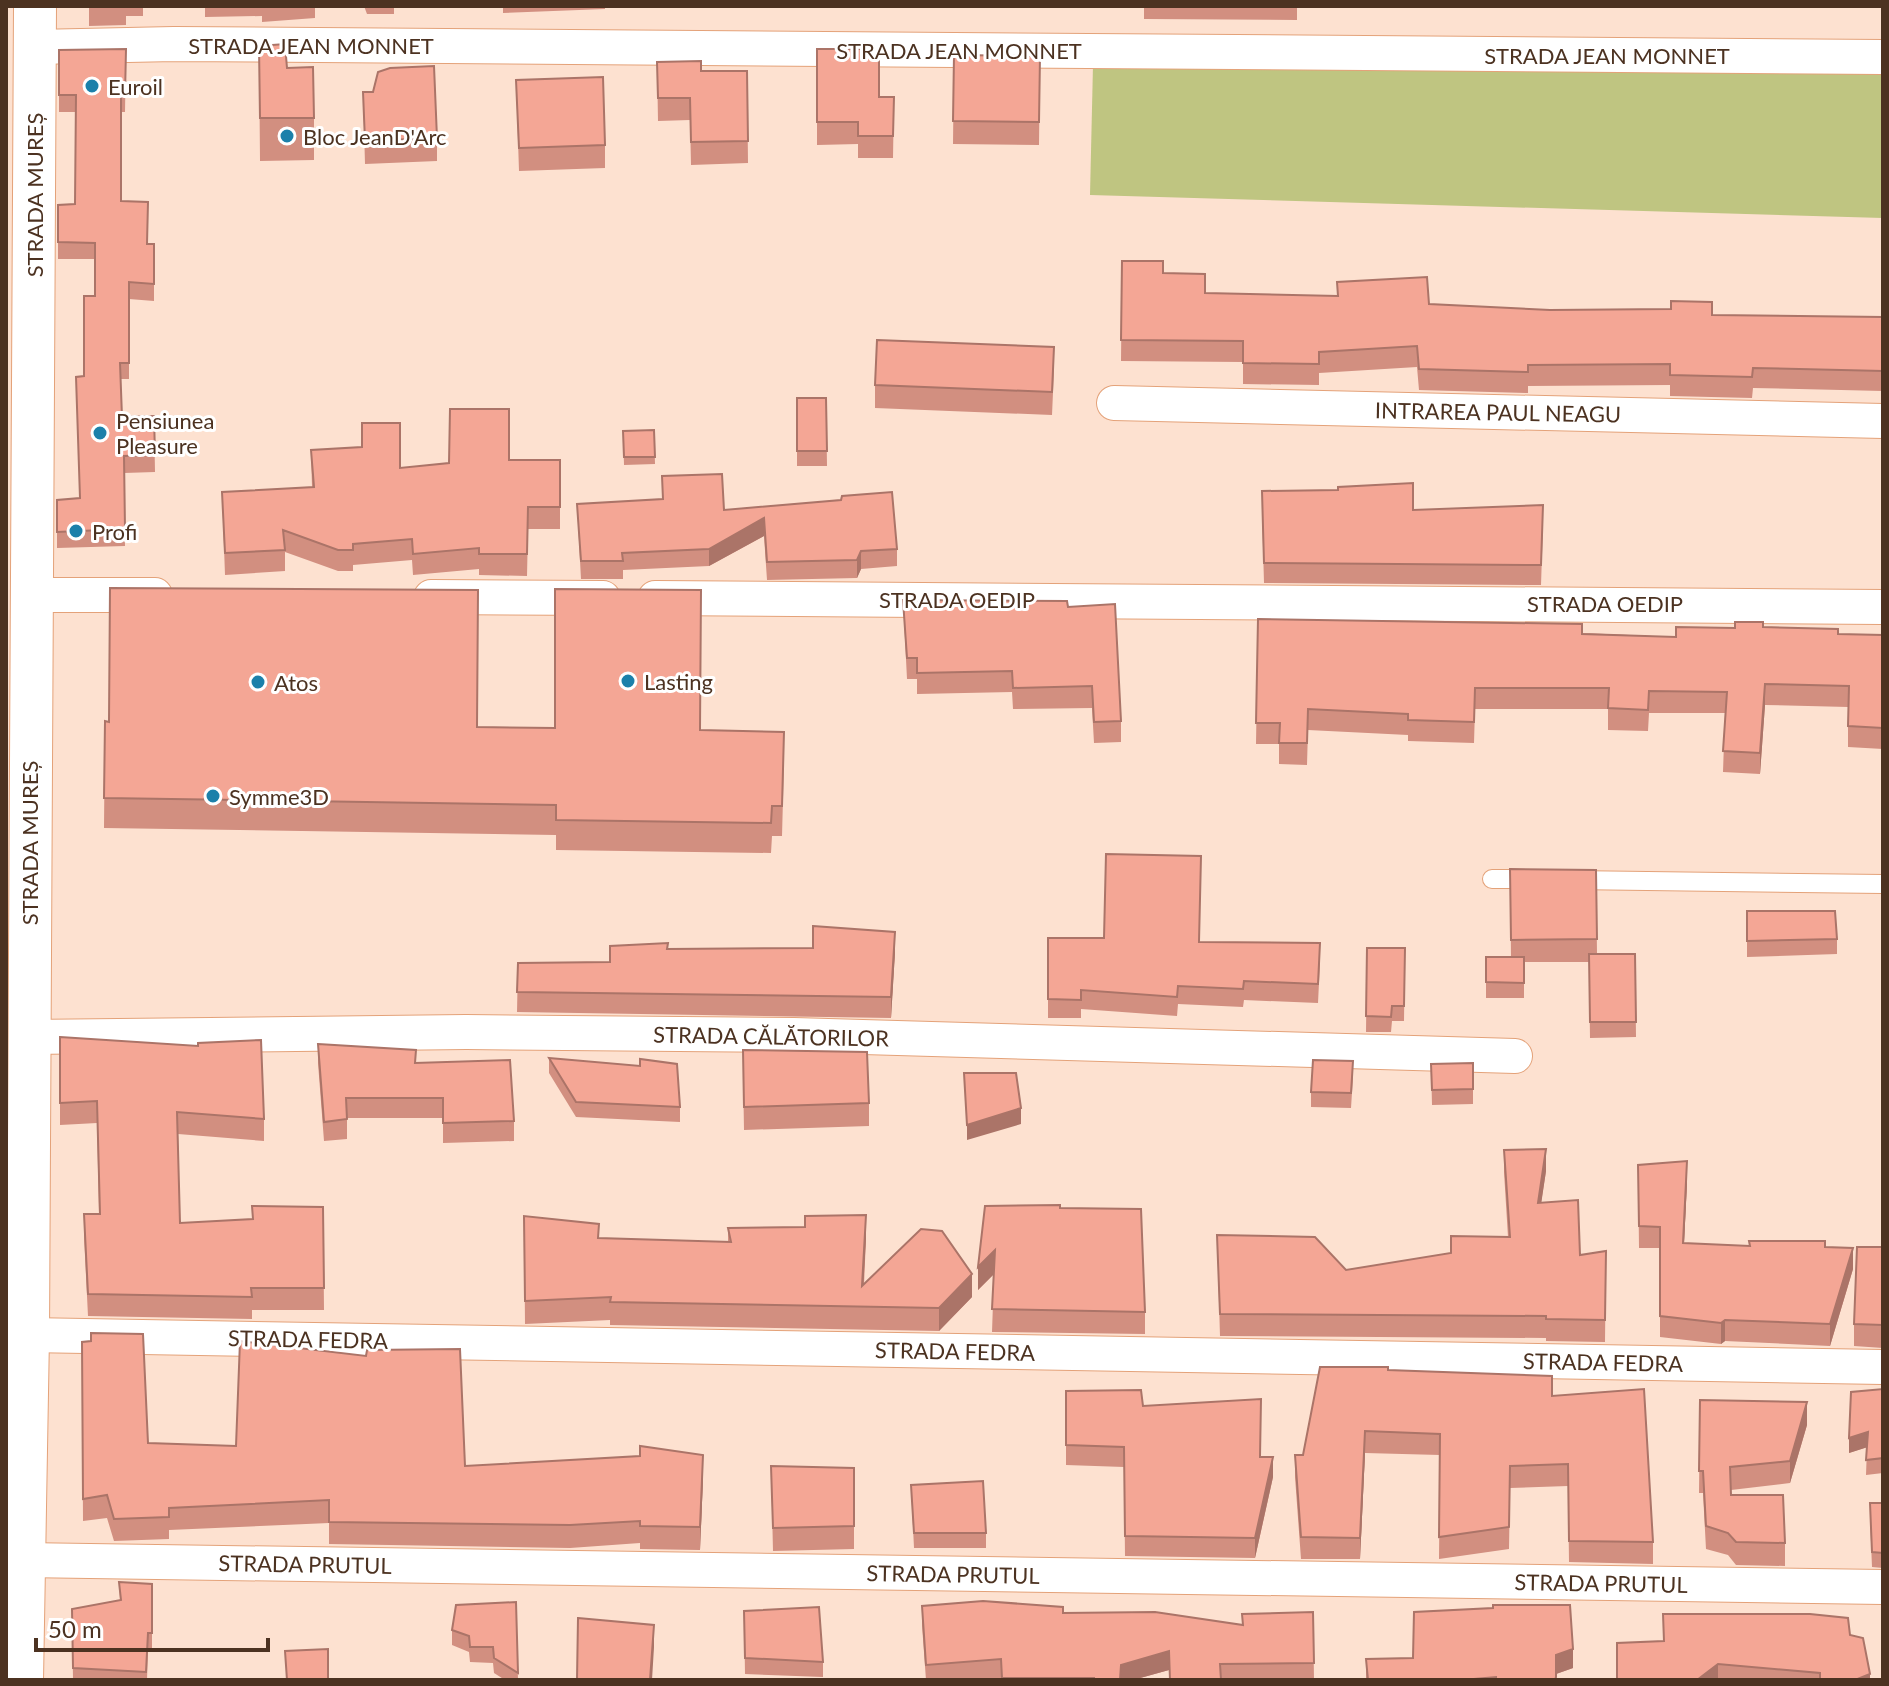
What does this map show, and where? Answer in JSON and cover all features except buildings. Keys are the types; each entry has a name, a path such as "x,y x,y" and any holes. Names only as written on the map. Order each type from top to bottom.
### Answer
{"street":[{"name":"STRADA JEAN MONNET","path":"35,26 174,44 1883,57"},
{"name":"STRADA MUREȘ","path":"22,1680 28,1335 20,1060 31,595 18,540 35,26"},
{"name":"INTRAREA PAUL NEAGU","path":"1114,403 1883,421"},
{"path":"31,595 184,595"},
{"name":"STRADA OEDIP","path":"391,596 1883,607"},
{"name":"STRADA CĂLĂTORILOR","path":"20,1060 466,1032 794,1035 1515,1056"},
{"name":"STRADA FEDRA","path":"28,1335 1883,1367"},
{"name":"STRADA PRUTUL","path":"23,1560 1883,1587"}],"lane":[{"path":"1492,879 1883,884"}],"green space":[{"path":"1093,65 1883,72 1883,218 1090,195"}],"place":[{"name":"Euroil","path":"92,86"},
{"name":"Bloc JeanD'Arc","path":"287,136"},
{"name":"Pensiunea Pleasure","path":"100,433"},
{"name":"Profi","path":"76,531"},
{"name":"Lasting","path":"628,681"},
{"name":"Atos","path":"258,682"},
{"name":"Symme3D","path":"213,796"}]}
